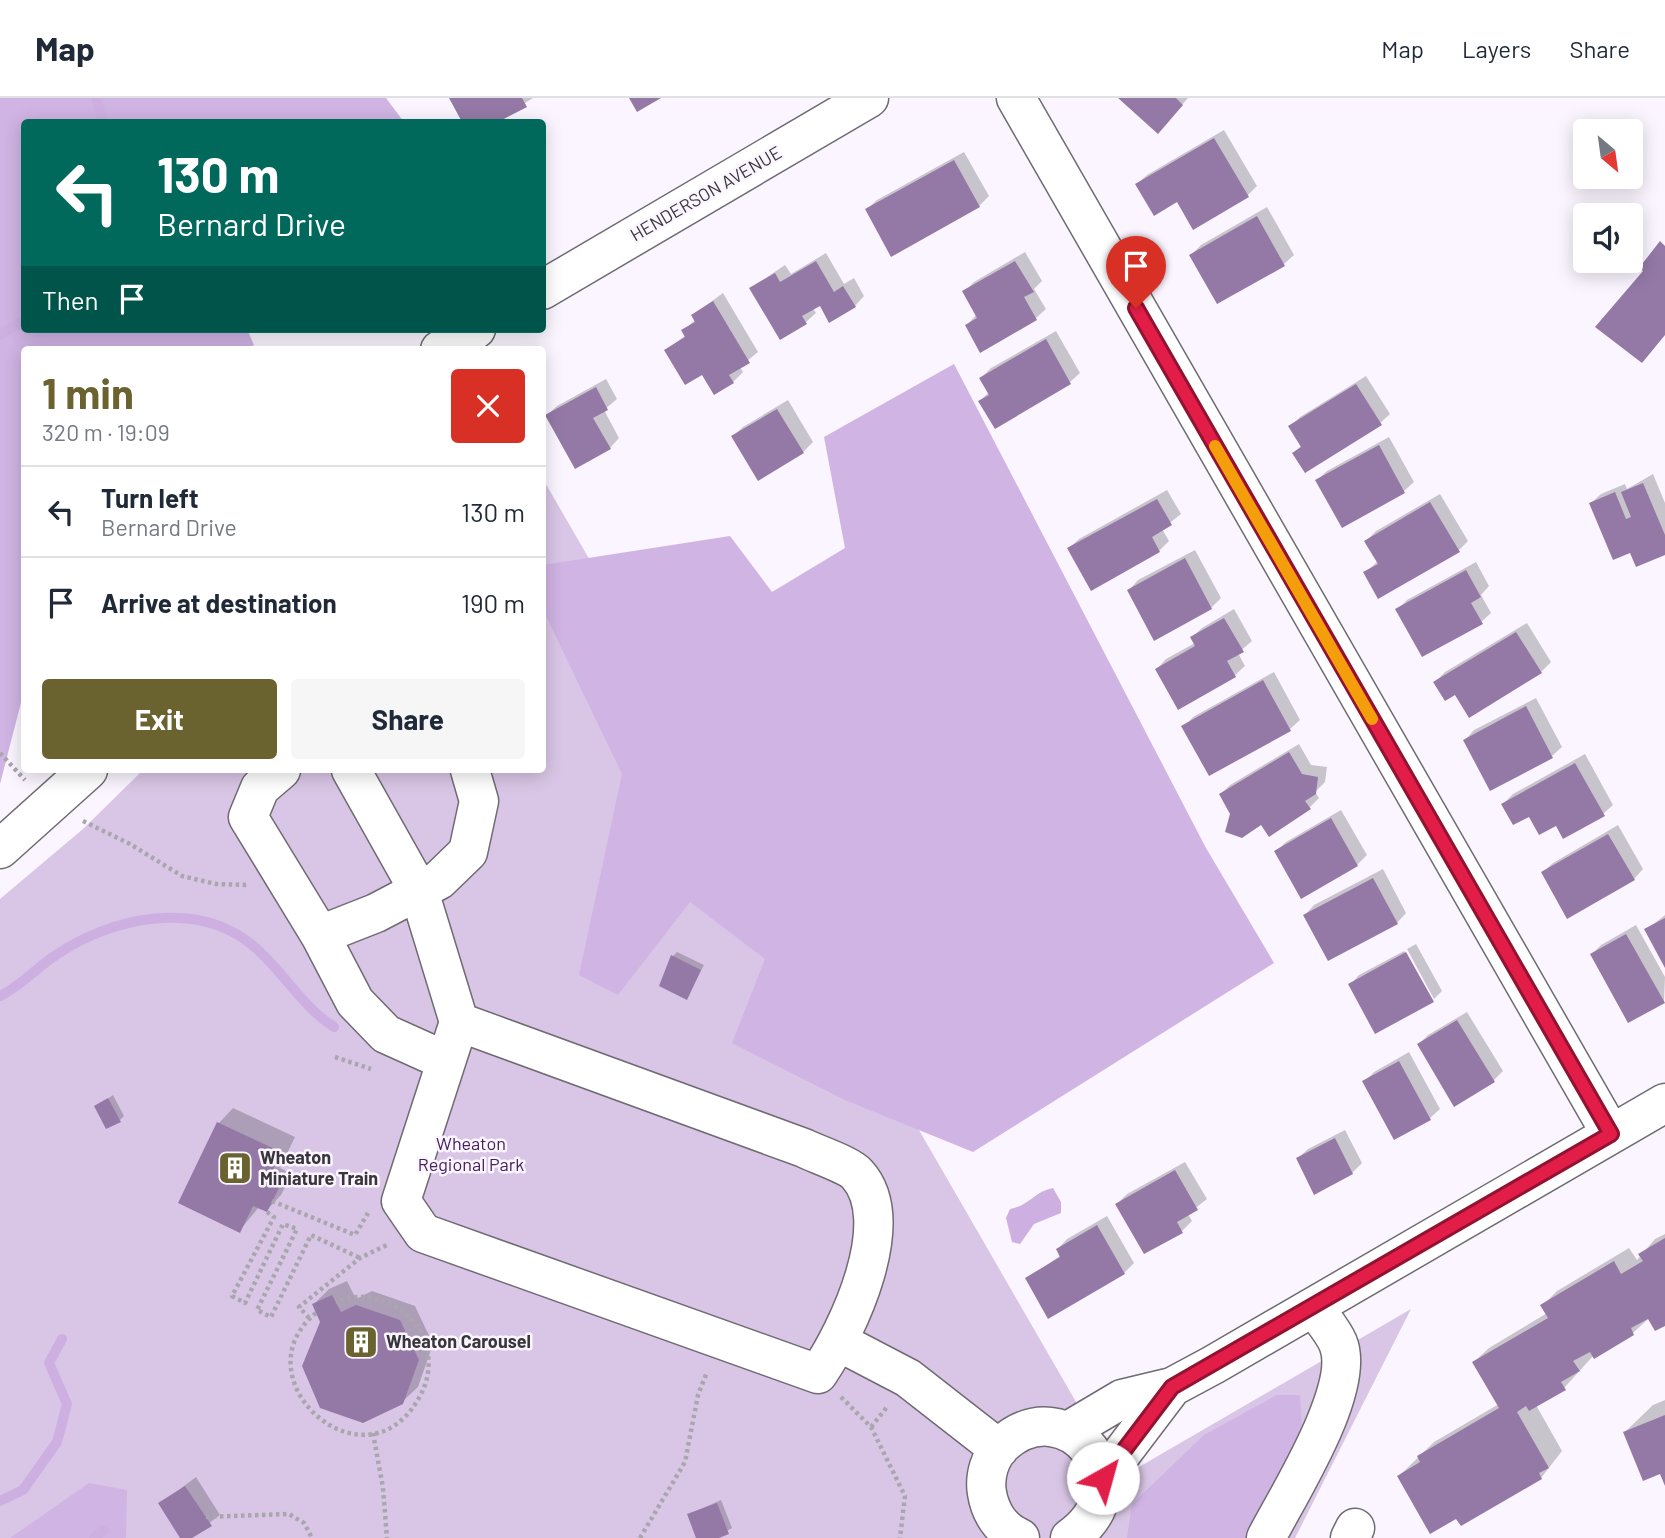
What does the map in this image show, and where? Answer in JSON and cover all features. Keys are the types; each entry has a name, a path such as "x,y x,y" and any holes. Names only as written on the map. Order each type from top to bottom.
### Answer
{"street":[{"name":"HENDERSON AVENUE","path":"546,288 869,98"},
{"path":"1016,98 1611,1134"},
{"path":"447,346 469,333"},
{"path":"0,849 85,773"},
{"path":"278,773 260,788 248,817 320,935 355,1002 386,1034 446,1061"},
{"path":"353,773 419,891 459,1022 401,1201 423,1233 818,1374 839,1342 872,1251 875,1211 857,1173 804,1148 459,1022"},
{"path":"320,935 439,880 468,852 479,801 471,773"},
{"path":"1068,1431 1122,1399 1172,1387 1665,1102"},
{"path":"1266,1538 1329,1417 1337,1393 1339,1345 1314,1307"},
{"path":"839,1342 908,1378 999,1448"},
{"path":"1103,1478 1172,1387"},
{"path":"1020,1538 998,1522 989,1505 986,1485 989,1466 999,1448 1013,1436 1031,1428 1050,1427 1068,1431 1085,1442 1097,1459 1103,1478 1102,1496 1096,1513 1085,1527 1071,1538"}],"path":[{"path":"0,753 50,806 130,844 182,876 216,884 252,885 282,875"},
{"path":"272,1201 355,1235 368,1213"},
{"path":"267,1212 274,1217 232,1296 245,1303 284,1224 297,1229 257,1310 271,1318 311,1235 360,1258"},
{"path":"309,1318 299,1307 360,1258 374,1249 423,1233"},
{"path":"316,1312 296,1338 290,1361 294,1385 304,1406 321,1423 343,1432 373,1433 407,1415 421,1397 428,1377 428,1355 421,1334 408,1315 390,1303 369,1296 347,1297 336,1302"},
{"path":"818,1374 871,1427 905,1496 900,1538"},
{"path":"640,1538 685,1462 698,1395"},
{"path":"871,1427 887,1406"},
{"path":"373,1433 383,1488 387,1538"},
{"path":"206,1517 289,1514 304,1523 312,1538"}],"green space":[{"name":"Wheaton Regional Park","path":"546,484 1120,1478 1411,1309 1295,1538 0,1538 0,899 83,829 140,773 546,773"}],"shaded area":[{"path":"0,98 386,98 402,119 21,119 21,333 249,333 254,345 21,346 21,703 0,784"},
{"path":"954,364 1206,848 1274,963 973,1152 845,1100 732,1043 765,959 690,902 618,995 579,975 622,774 546,616 546,565 730,536 772,592 845,548 824,437"},
{"path":"1053,1188 1061,1202 1061,1213 1034,1224 1020,1244 1012,1242 1006,1218 1010,1209"},
{"path":"1277,1395 1300,1395 1302,1430 1253,1538 1127,1538 1132,1504 1204,1435"},
{"path":"89,1483 127,1490 126,1538 10,1538"}],"building":[{"path":"449,98 522,98 527,107 504,119 460,119"},
{"path":"629,98 661,98 637,112"},
{"path":"1118,98 1176,98 1183,105 1158,134"},
{"path":"1214,138 1249,197 1193,230 1177,202 1154,216 1135,184"},
{"path":"954,160 980,207 891,257 865,209"},
{"path":"1257,216 1285,266 1217,304 1189,255"},
{"path":"1660,241 1665,246 1665,335 1642,363 1595,327 1643,273 1643,263"},
{"path":"816,261 834,292 843,286 856,307 829,323 820,306 802,316 807,324 780,340 749,288 775,273 780,282"},
{"path":"1015,261 1034,292 1024,297 1037,320 980,353 965,325 977,318 962,291"},
{"path":"713,301 750,363 729,375 734,383 714,395 702,375 685,385 664,350 685,337 681,330 695,322 691,315"},
{"path":"1046,339 1071,384 995,429 978,401 989,395 979,378"},
{"path":"1356,384 1382,425 1305,473 1292,453 1301,447 1288,426"},
{"path":"596,387 608,410 593,418 611,449 575,469 546,414"},
{"path":"777,409 804,453 758,481 731,436"},
{"path":"1379,445 1405,493 1342,528 1315,480"},
{"path":"1643,483 1665,535 1665,555 1636,567 1630,553 1613,560 1589,503 1615,492 1626,519 1631,517 1621,492"},
{"path":"1157,499 1172,525 1152,537 1160,552 1091,591 1067,548"},
{"path":"1430,502 1460,552 1378,599 1363,572 1378,564 1364,541"},
{"path":"1185,558 1212,609 1154,641 1127,590"},
{"path":"1466,570 1481,597 1471,603 1483,624 1422,657 1395,609"},
{"path":"1224,618 1244,652 1227,661 1236,677 1178,710 1155,669 1195,646 1190,637"},
{"path":"1516,632 1542,673 1469,718 1455,695 1445,701 1433,682"},
{"path":"1263,680 1291,731 1209,776 1181,726"},
{"path":"1526,706 1553,758 1490,791 1463,740"},
{"path":"1289,752 1302,774 1318,777 1316,794 1305,801 1311,809 1269,837 1261,825 1242,838 1225,832 1230,814 1219,794"},
{"path":"1575,763 1605,816 1563,839 1556,826 1539,835 1529,817 1513,825 1501,804"},
{"path":"1331,818 1358,866 1301,899 1274,851"},
{"path":"1608,834 1635,880 1567,919 1541,872"},
{"path":"1373,878 1398,924 1328,961 1303,915"},
{"path":"1665,918 1665,968 1644,929"},
{"path":"1626,934 1665,1003 1628,1023 1590,954"},
{"path":"1406,952 1434,1002 1375,1034 1348,984"},
{"path":"671,955 701,970 687,1000 659,986"},
{"path":"1457,1020 1495,1082 1454,1107 1417,1044"},
{"path":"1399,1061 1431,1120 1394,1140 1362,1081"},
{"path":"108,1098 121,1122 106,1129 94,1106"},
{"name":"Wheaton Miniature Train","path":"217,1122 281,1152 267,1183 279,1188 267,1212 253,1206 240,1233 178,1203"},
{"path":"1335,1138 1353,1174 1314,1195 1296,1158"},
{"path":"1175,1170 1198,1210 1177,1222 1183,1233 1144,1254 1115,1204"},
{"path":"1097,1225 1125,1274 1048,1319 1025,1278 1060,1257 1056,1249"},
{"path":"1665,1238 1665,1326 1655,1331 1648,1319 1631,1328 1634,1335 1594,1359 1590,1352 1573,1361 1580,1371 1561,1382 1566,1390 1529,1411 1526,1406 1517,1412 1549,1468 1539,1473 1542,1479 1461,1526 1456,1519 1430,1534 1397,1476 1420,1462 1417,1456 1499,1408 1472,1362 1548,1318 1540,1305 1614,1261 1621,1274 1643,1261 1638,1254"},
{"name":"Wheaton Carousel","path":"332,1295 341,1312 356,1305 400,1320 419,1360 403,1404 363,1423 320,1408 302,1366 320,1322 312,1304"},
{"path":"1665,1415 1665,1486 1660,1474 1643,1481 1623,1432"},
{"path":"185,1486 212,1526 192,1538 180,1538 158,1503"},
{"path":"717,1503 729,1534 719,1538 696,1538 687,1514"}],"waterway":[{"path":"96,98 102,119"},
{"path":"0,335 21,322"},
{"path":"0,996 56,955 101,931 127,923 179,918 229,930 251,944 311,1009 334,1027"},
{"path":"0,1501 23,1490 57,1442 67,1404 49,1363 62,1339"},
{"path":"94,1538 104,1530"}],"slow traffic":[{"path":"1215,446 1372,719"}],"place":[{"name":"Wheaton Miniature Train","path":"235,1168"},
{"name":"Wheaton Carousel","path":"361,1342"}],"route":[{"path":"1103,1478 1172,1387 1611,1134 1136,308"}]}
